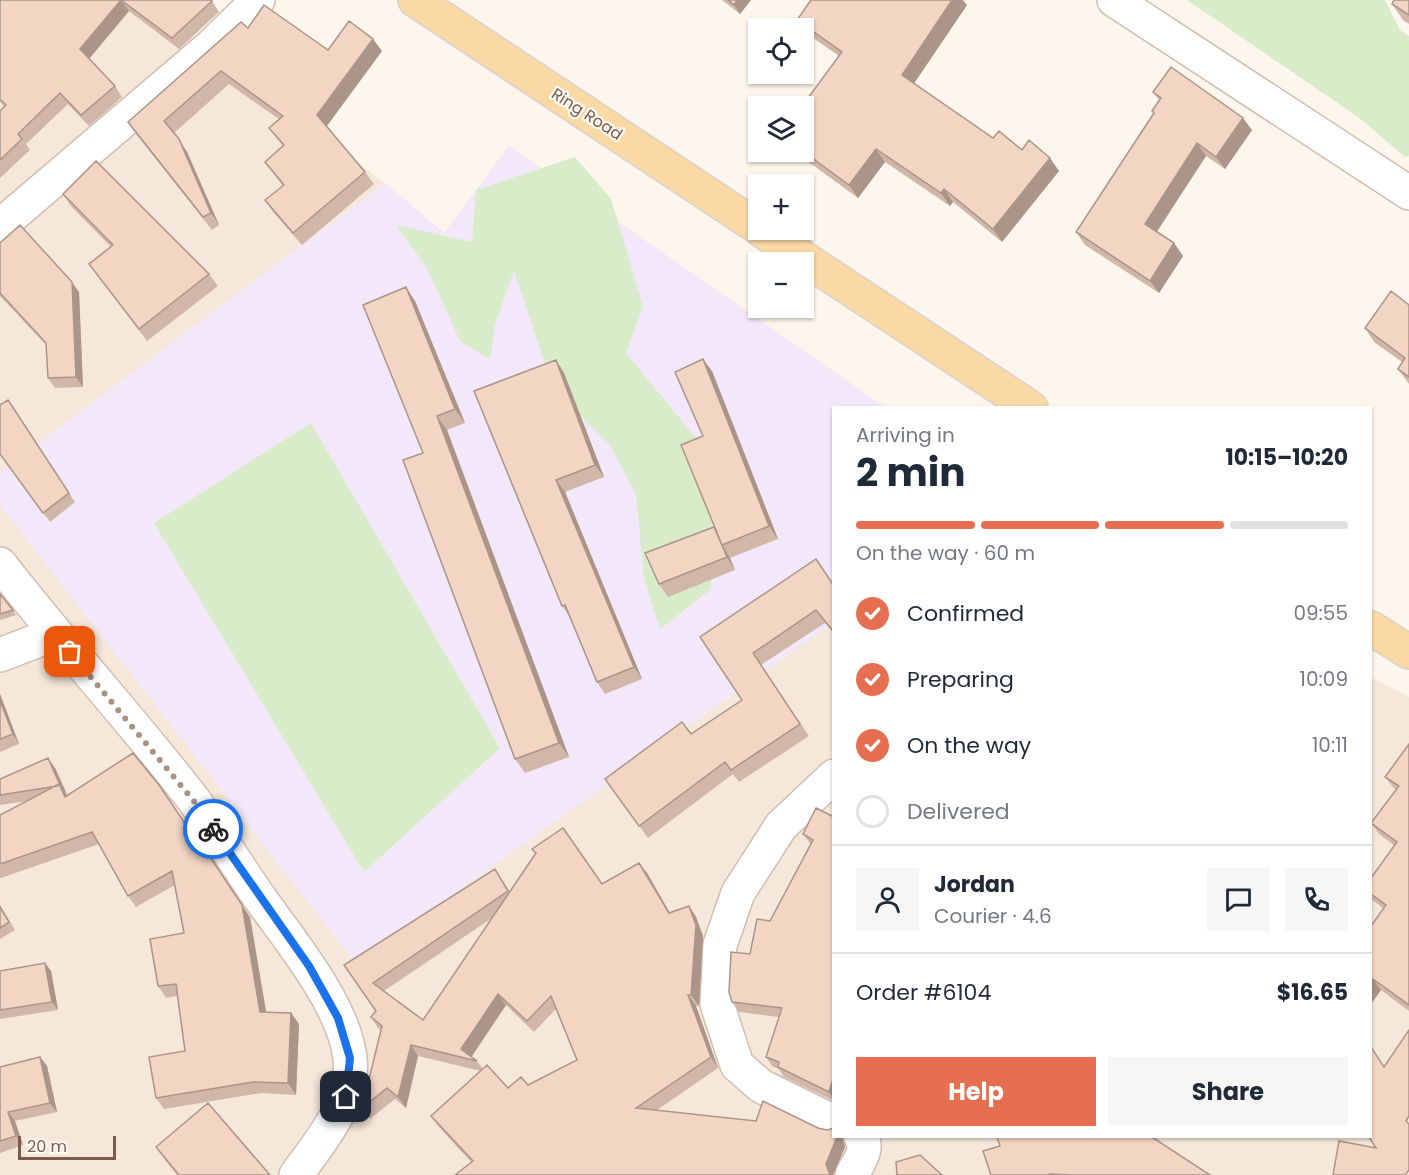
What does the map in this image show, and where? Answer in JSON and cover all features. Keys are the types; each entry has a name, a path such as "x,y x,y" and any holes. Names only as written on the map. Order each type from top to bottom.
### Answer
{"main road":[{"name":"Ring Road","path":"415,0 748,221"},
{"name":"Ring Road","path":"777,240 1028,406"},
{"path":"1372,629 1409,652"}],"street":[{"path":"0,226 210,47 258,0"},
{"path":"1114,0 1409,194"},
{"path":"0,564 54,634 193,800 309,966 338,1018 350,1058 346,1097 321,1140 296,1175"},
{"path":"0,655 54,634"},
{"path":"832,778 781,826 738,893 720,945 717,1004 737,1065 777,1095 832,1121"},
{"path":"852,1175 865,1150 865,1142 862,1138"}],"shaded area":[{"path":"0,0 139,0 385,183 444,233 509,146 748,312 748,318 756,318 883,406 832,406 832,1138 1372,1138 1372,678 1409,697 1409,1175 0,1175"},
{"path":"509,146 748,312 748,318 756,318 883,406 832,406 832,623 356,964 0,505 0,472 385,183 444,233"}],"green space":[{"path":"1187,0 1385,0 1400,30 1409,36 1409,156 1405,157 1358,117"},
{"path":"575,157 611,199 643,306 626,353 704,448 719,527 710,590 660,629 644,578 636,494 609,444 553,389 514,270 495,325 490,359 460,341 427,268 396,225 472,242 476,190"},
{"path":"311,423 500,748 364,872 154,523"}],"building":[{"path":"0,0 121,0 80,49 115,86 81,115 60,93 18,134 22,139 0,160 0,111 6,105 0,99"},
{"path":"121,0 211,0 212,1 172,38"},
{"path":"811,0 952,0 902,75 993,138 999,131 1022,150 1029,140 1050,158 993,229 944,189 941,193 876,149 849,185 814,159 814,96 809,96 842,52 814,32 814,18 798,18"},
{"path":"1394,0 1409,0 1409,15 1392,4"},
{"path":"264,5 328,50 349,21 373,39 317,115 365,172 293,233 265,200 284,185 265,162 284,145 269,128 283,116 221,71 164,121 179,139 211,213 203,217 128,122 241,22 248,28"},
{"path":"1171,67 1243,118 1216,157 1197,143 1145,224 1174,243 1150,281 1076,232 1154,113 1152,111 1161,98 1153,92"},
{"path":"96,161 209,274 139,329 89,264 113,245 63,194"},
{"path":"20,225 72,282 76,377 48,378 46,343 0,293 0,243"},
{"path":"406,287 455,409 437,416 559,743 515,759 403,460 423,453 363,305"},
{"path":"1391,291 1409,305 1409,377 1398,369 1405,358 1365,328"},
{"path":"703,359 769,526 722,545 681,445 703,436 675,372"},
{"path":"556,360 595,465 556,480 634,667 597,682 565,605 562,606 474,391"},
{"path":"8,400 69,493 43,513 0,454 0,405"},
{"path":"714,527 727,557 659,584 645,553"},
{"path":"816,559 832,583 832,630 816,610 753,653 800,724 731,770 725,762 639,826 605,779 682,722 691,734 742,700 700,637"},
{"path":"0,594 13,610 0,614"},
{"path":"0,701 13,734 0,739"},
{"path":"1409,744 1409,1005 1373,979 1372,981 1372,925 1386,905 1372,895 1372,877 1397,842 1372,824 1399,786 1385,777"},
{"path":"133,753 159,785 188,828 190,827 242,905 260,1012 291,1013 288,1083 253,1082 156,1098 149,1057 185,1051 176,984 158,986 150,939 184,933 172,871 128,896 92,832 0,864 0,815 59,784 65,797"},
{"path":"48,758 60,785 0,795 0,779"},
{"path":"816,808 832,816 832,1082 829,1092 778,1067 779,1062 766,1057 782,1008 732,1002 729,992 731,952 750,954 757,919 770,921 813,840 803,834"},
{"path":"563,828 602,884 639,863 669,913 689,906 696,925 691,995 688,995 711,1057 636,1108 756,1121 763,1101 818,1128 832,1129 832,1138 837,1138 826,1164 830,1175 455,1175 473,1161 431,1116 487,1065 508,1088 521,1077 528,1085 577,1060 551,996 527,1021 498,994 461,1049 477,1061 411,1045 398,1097 387,1088 362,1108 382,1026 371,1017 376,1011 344,965 495,869 508,891 373,983 423,1020 536,853 532,849"},
{"path":"0,907 9,922 0,928"},
{"path":"45,963 52,1002 0,1010 0,971"},
{"path":"1409,1030 1409,1116 1406,1121 1409,1124 1409,1170 1405,1175 1333,1175 1339,1141 1376,1148 1370,1138 1372,1138 1372,1049 1384,1067"},
{"path":"40,1057 50,1103 8,1112 16,1136 0,1141 0,1067"},
{"path":"208,1103 270,1175 179,1175 156,1147"},
{"path":"997,1138 1154,1138 1210,1175 991,1175 983,1151 1000,1146"},
{"path":"920,1155 942,1175 897,1175 896,1162"}],"way so far":[{"path":"70,652 193,800 213,829"}],"route":[{"path":"213,829 309,966 338,1018 350,1058 346,1097"}]}
